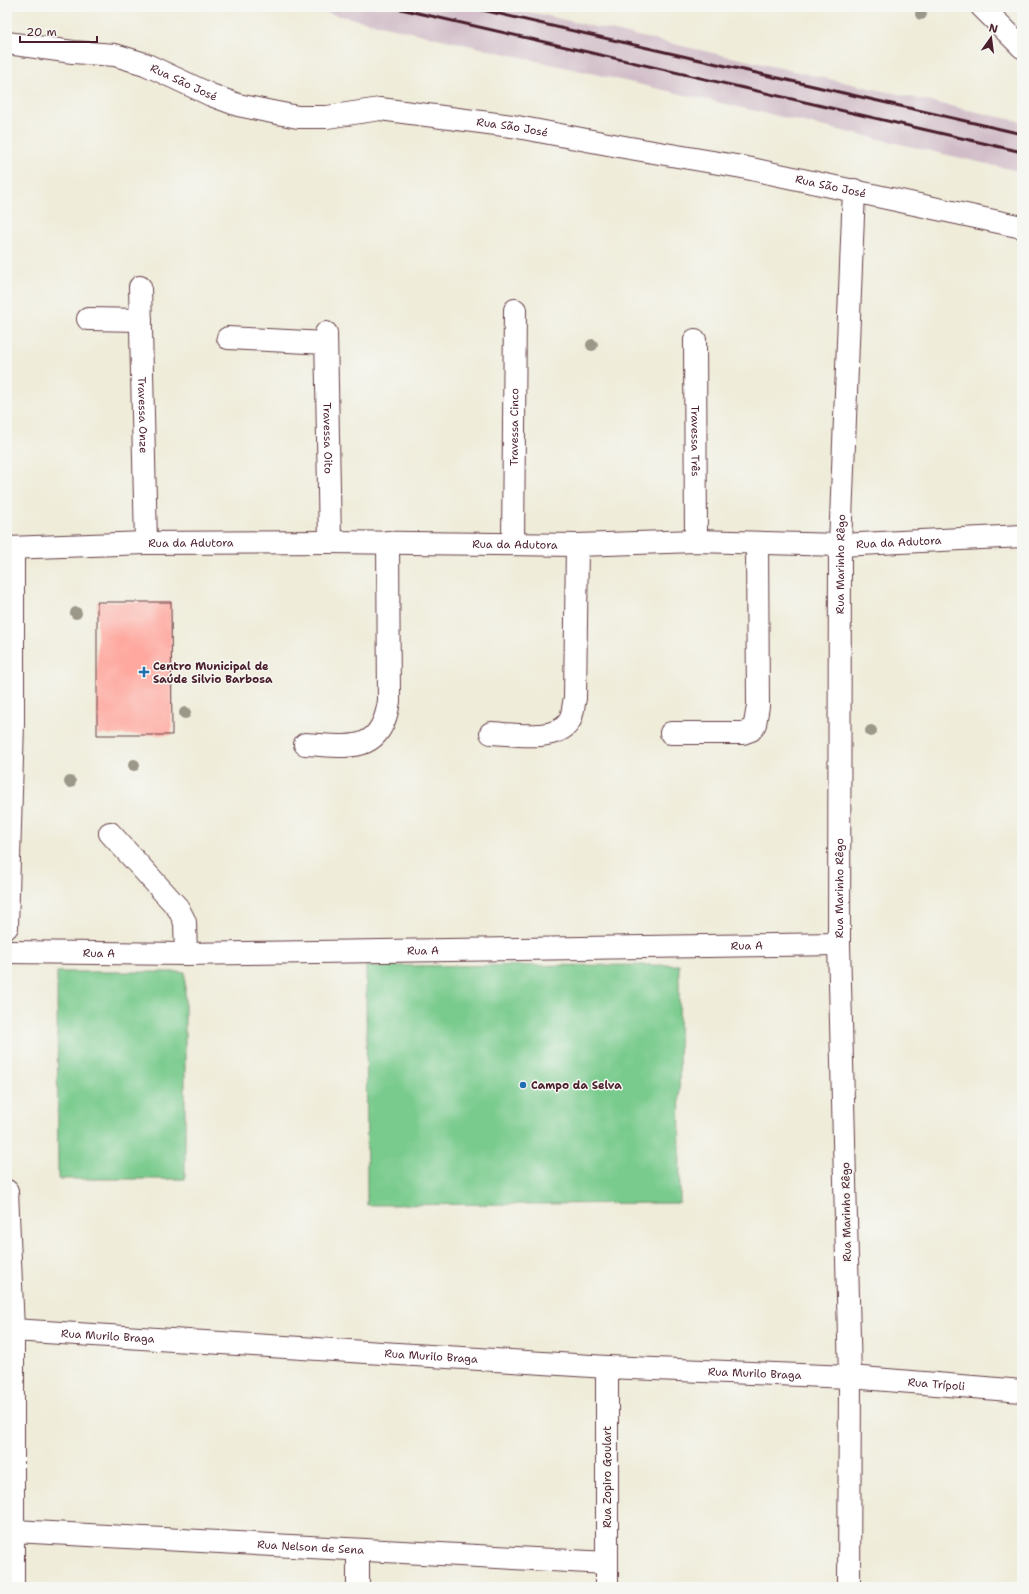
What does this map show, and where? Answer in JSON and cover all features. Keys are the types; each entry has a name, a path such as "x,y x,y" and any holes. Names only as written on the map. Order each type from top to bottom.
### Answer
{"street":[{"path":"982,7 1022,46"},
{"name":"Rua São José","path":"7,43 73,52 115,55 145,64 191,87 238,105 298,117 327,118 380,109 406,111 512,126 742,167 1022,227"},
{"name":"Rua Marinho Rêgo","path":"849,1587 850,1377 839,944 840,545 854,190"},
{"name":"Travessa Onze","path":"140,287 146,543"},
{"name":"Travessa Cinco","path":"513,544 515,310"},
{"path":"88,319 141,320"},
{"name":"Travessa Oito","path":"228,338 326,338 330,542"},
{"name":"Travessa Três","path":"695,340 696,541"},
{"name":"Rua da Adutora","path":"10,548 146,543 330,542 577,545 696,541 840,545 1022,536"},
{"path":"305,744 345,746 366,742 378,734 387,718 389,701 388,542"},
{"path":"671,733 743,733 751,730 755,724 758,685 757,542"},
{"path":"492,733 552,734 563,729 569,722 575,698 577,545"},
{"path":"7,927 10,724 10,548"},
{"path":"110,833 178,908 185,922 186,954"},
{"name":"Rua A","path":"7,952 186,954 839,944"},
{"path":"7,1191 13,1330 13,1587"},
{"name":"Rua Murilo Braga","path":"13,1330 607,1367 850,1377"},
{"name":"Rua Zopiro Goulart","path":"607,1367 607,1587"},
{"name":"Rua Trípoli","path":"850,1377 1022,1392"},
{"name":"Rua Nelson de Sena","path":"14,1531 358,1551 607,1563"},
{"path":"358,1551 358,1587"}],"shaded area":[{"path":"302,7 507,7 1022,122 1022,172"}],"green space":[{"name":"Campo da Selva","path":"679,965 680,1203 367,1205 366,966"},
{"path":"57,972 185,972 185,1179 58,1179"}],"building":[{"path":"97,602 171,602 172,735 97,735"}],"railway":[{"path":"392,7 1022,152"},
{"path":"469,7 1022,134"}],"place":[{"name":"Centro Municipal de Saúde Silvio Barbosa","path":"144,672"},
{"name":"Campo da Selva","path":"523,1085"}]}
